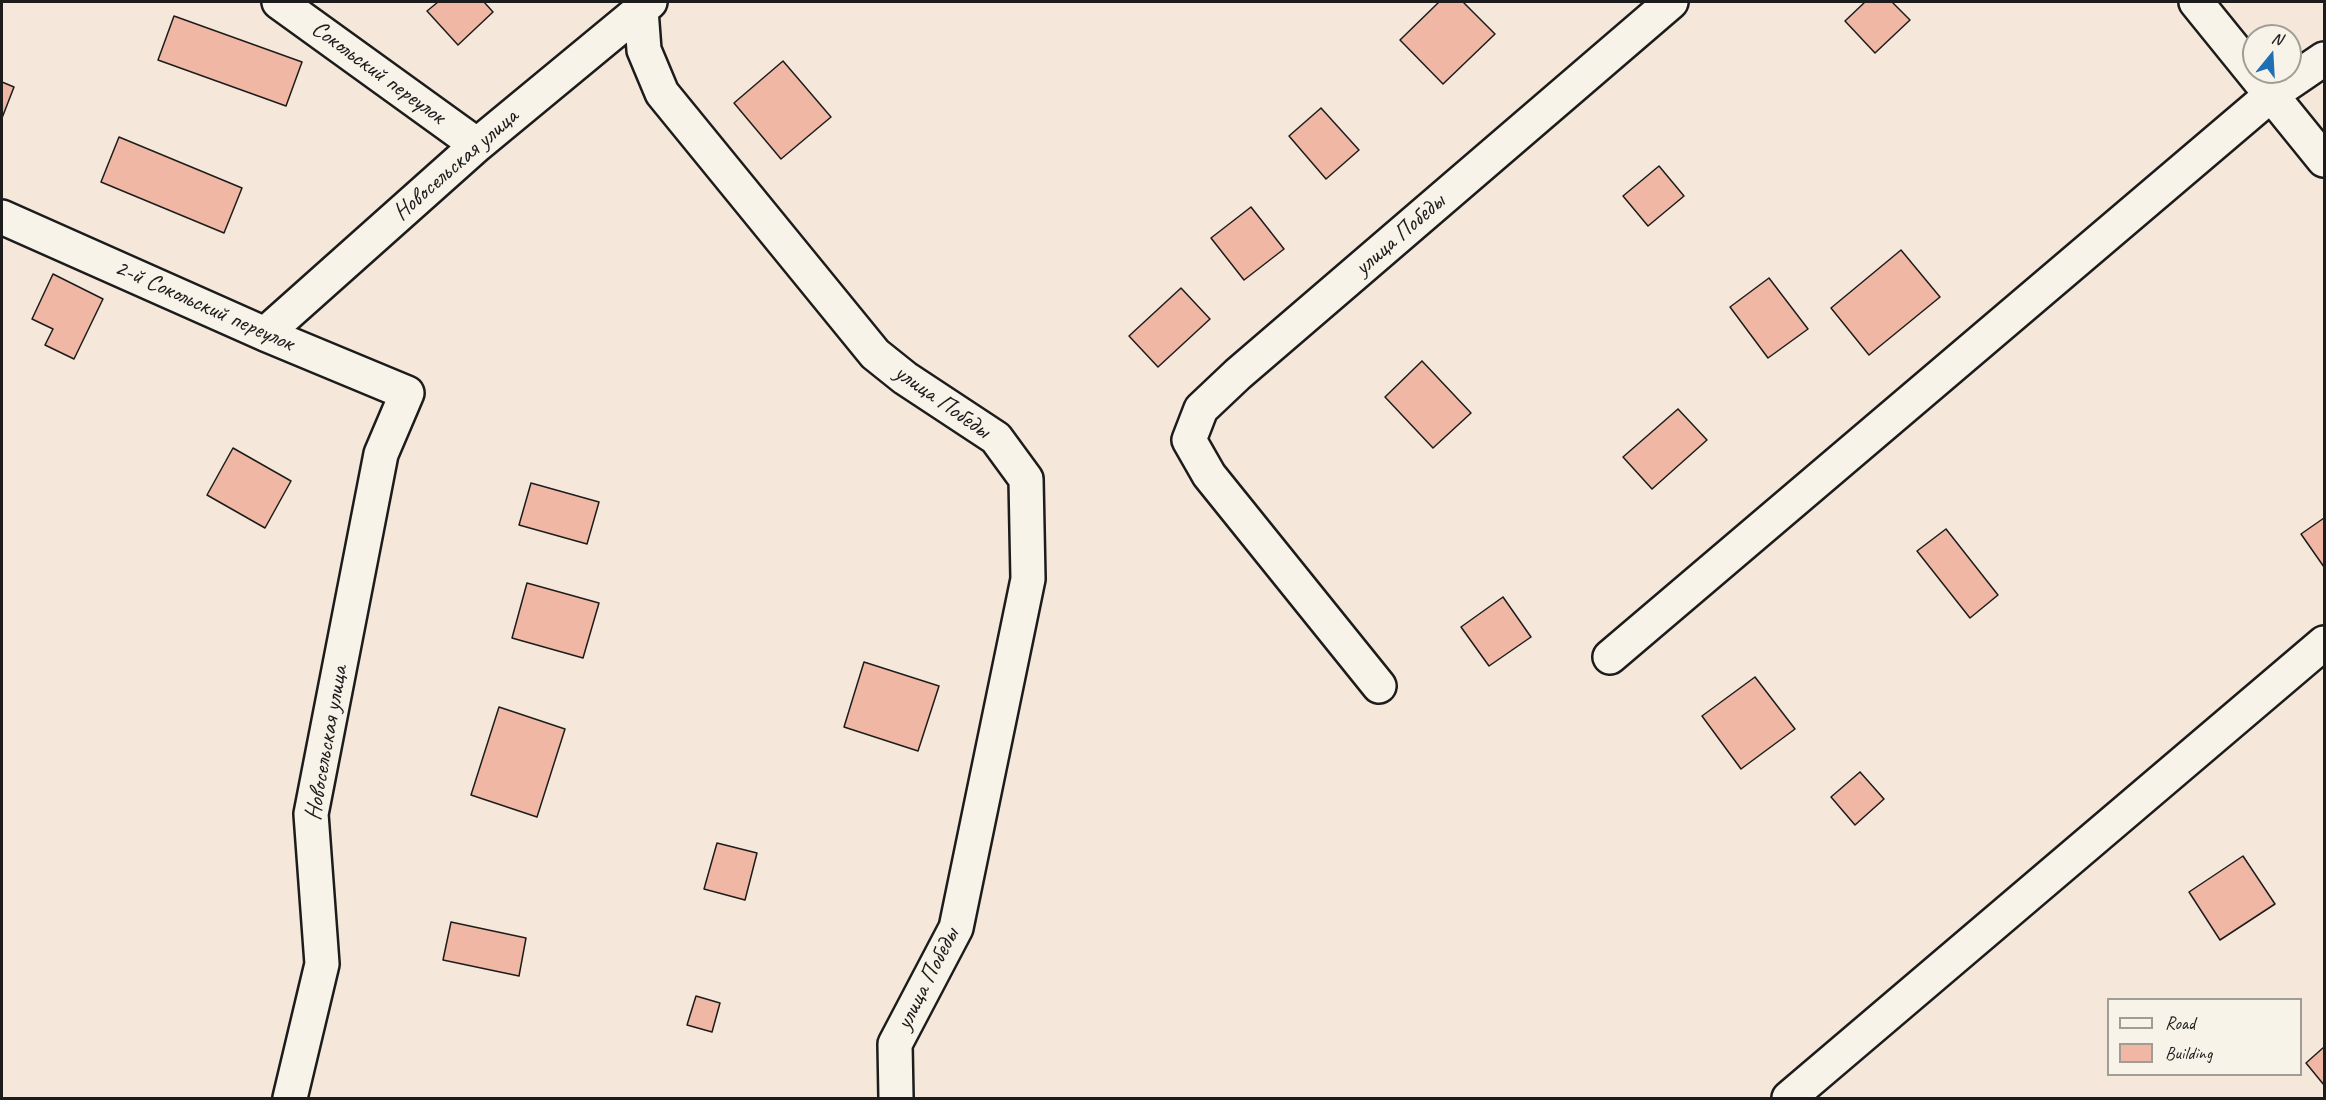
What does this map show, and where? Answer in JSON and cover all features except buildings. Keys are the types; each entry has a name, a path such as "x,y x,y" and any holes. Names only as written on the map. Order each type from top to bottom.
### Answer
{"street":[{"name":"Сокольский переулок","path":"279,2 477,145"},
{"name":"улица Победы","path":"1379,686 1209,475 1189,440 1201,409 1238,374 1671,2"},
{"path":"2196,2 2325,160"},
{"name":"Новосельская улица","path":"265,334 477,145 645,6"},
{"name":"улица Победы","path":"645,6 644,50 662,93 875,354 905,378 996,438 1026,478 1028,579 956,928 895,1044 896,1098"},
{"path":"1610,657 2271,94 2325,59"},
{"name":"2-й Сокольский переулок","path":"2,217 265,334 407,393"},
{"name":"Новосельская улица","path":"290,1098 322,964 311,814 381,454 407,393"},
{"path":"1789,1098 2325,643"}]}
